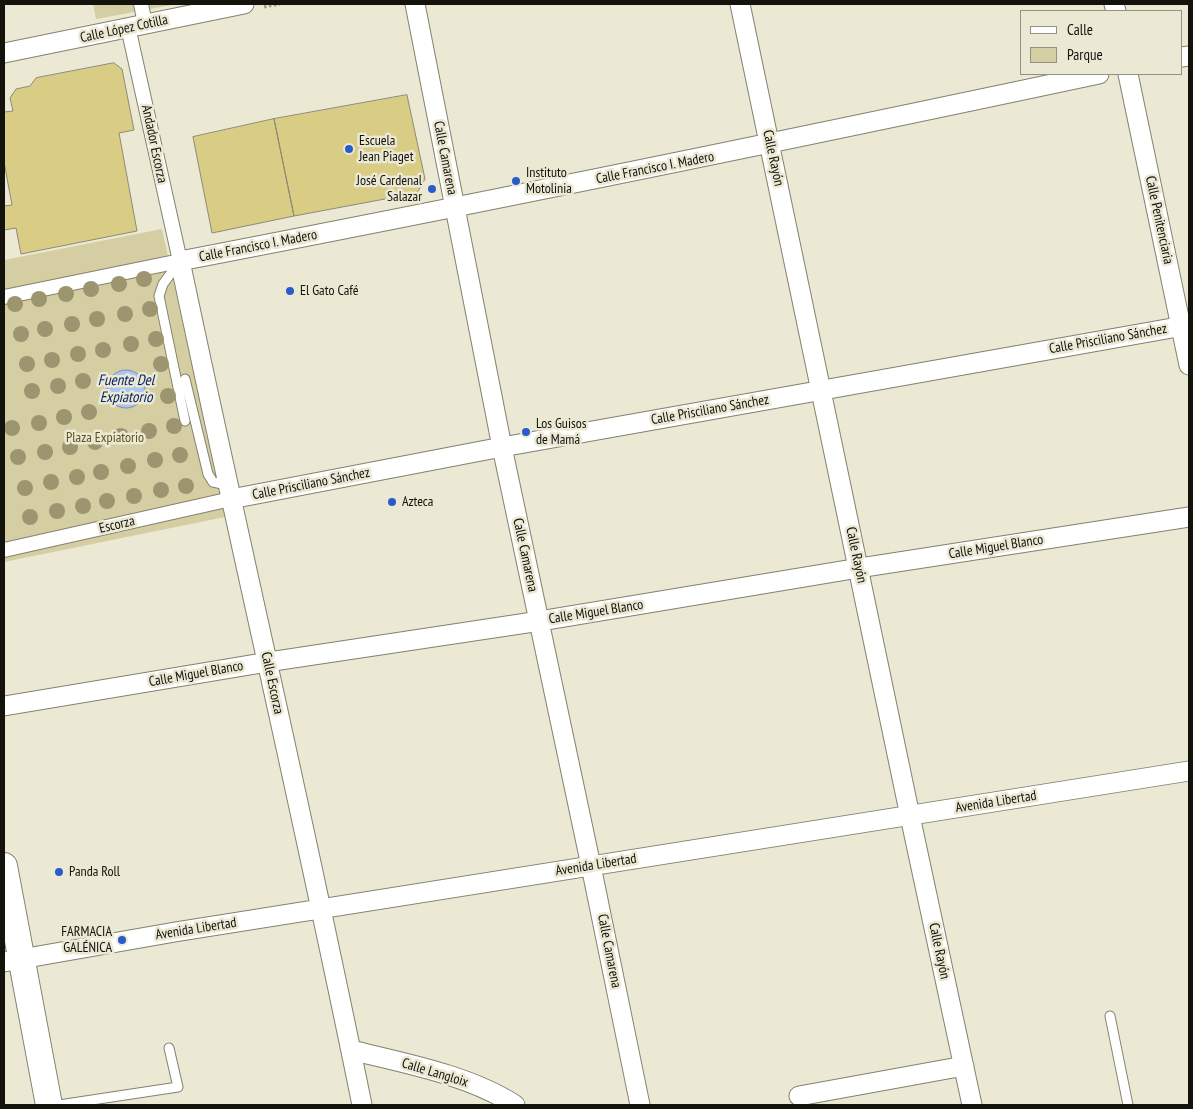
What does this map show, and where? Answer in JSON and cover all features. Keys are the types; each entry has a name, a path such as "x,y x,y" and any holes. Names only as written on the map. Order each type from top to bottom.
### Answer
{"main road":[{"path":"4,866 13,960 49,1105"}],"street":[{"path":"137,26 141,4"},
{"name":"Calle López Cotilla","path":"4,53 244,4"},
{"name":"Calle Camarena","path":"415,4 502,447 640,1105"},
{"name":"Calle Rayón","path":"740,4 972,1105"},
{"name":"Andador Escorza","path":"137,26 180,260"},
{"name":"Calle Francisco I. Madero","path":"4,296 180,260 455,208 770,144 1094,75"},
{"name":"Calle Penitenciaria","path":"1128,75 1185,326 1189,365"},
{"name":"Calle Escorza","path":"180,260 362,1105"},
{"name":"Calle Prisciliano Sánchez","path":"229,492 502,447 1185,326"},
{"name":"Escorza","path":"4,550 229,492"},
{"name":"Calle Miguel Blanco","path":"4,706 268,662 540,621 859,568 1189,517"},
{"name":"Avenida Libertad","path":"13,960 175,932 1189,771"},
{"name":"Calle Langloix","path":"351,1050 423,1067 500,1095 515,1105"},
{"path":"799,1096 964,1066"}],"lane":[{"path":"180,260 163,284 159,296 161,313 185,421"},
{"path":"184,379 208,474 213,482 229,492"},
{"path":"1110,1016 1128,1105"},
{"path":"60,1105 178,1087 168,1048"}],"green space":[{"path":"93,4 177,4 96,19"},
{"name":"Plaza Expiatorio","path":"162,229 225,517 4,562 4,260"}],"water":[{"name":"Fuente Del Expiatorio","path":"126,370 140,375 145,389 140,403 126,408 112,403 107,389 112,375"}],"building":[{"path":"114,63 122,69 134,130 119,133 137,231 21,254 16,228 4,230 4,206 12,205 4,162 4,112 13,111 10,98 16,89 30,86 36,78"},
{"name":"Escuela Jean Piaget","path":"407,95 425,179 417,193 294,216 274,119"},
{"path":"274,119 294,216 212,233 193,137"}],"place":[{"name":"Escuela Jean Piaget","path":"349,149"},
{"name":"Instituto Motolinia","path":"516,181"},
{"name":"José Cardenal Salazar","path":"432,189"},
{"name":"El Gato Café","path":"290,291"},
{"name":"Los Guisos de Mamá","path":"526,432"},
{"name":"Azteca","path":"392,502"},
{"name":"Panda Roll","path":"59,872"},
{"name":"FARMACIA GALÉNICA","path":"122,940"}]}
